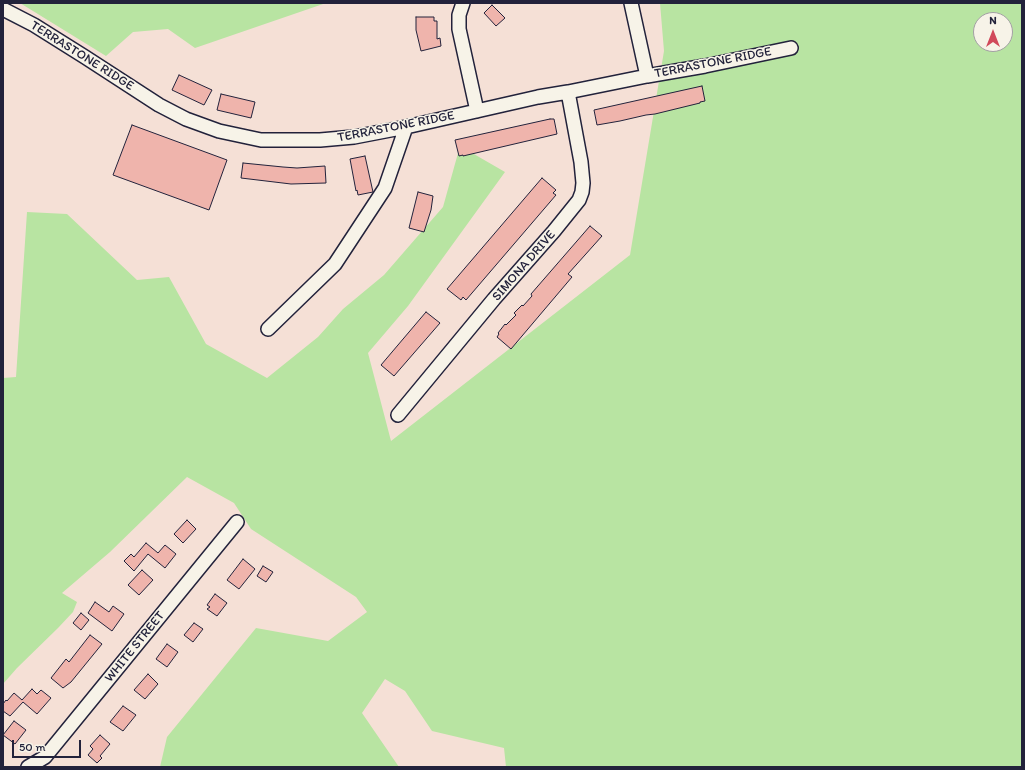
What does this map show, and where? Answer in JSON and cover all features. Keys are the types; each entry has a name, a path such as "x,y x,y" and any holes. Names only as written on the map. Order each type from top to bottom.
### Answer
{"street":[{"path":"463,3 459,15 459,29 477,111"},
{"path":"631,3 647,76"},
{"name":"TERRASTONE RIDGE","path":"3,9 34,25 85,56 159,105 186,119 219,131 260,140 320,140 354,137 406,127 538,97 705,66 791,48"},
{"name":"SIMONA DRIVE","path":"398,415 494,299 554,231 579,200 582,188 582,168 568,92"},
{"path":"268,329 335,264 385,188 406,127"},
{"name":"WHITE STREET","path":"28,767 45,757 237,522"}],"green space":[{"path":"20,3 326,3 195,48 168,29 133,32 106,56"},
{"path":"660,3 1022,3 1022,767 506,767 504,748 432,731 405,691 385,679 362,713 399,767 160,767 167,737 256,628 328,641 367,612 356,597 251,529 234,503 187,477 110,552 62,593 77,602 73,612 3,684 3,378 16,377 27,212 67,214 137,280 169,277 206,344 267,378 318,337 343,309 384,275 443,207 460,146 505,172 408,306 368,353 391,441 630,255 664,51"}],"building":[{"path":"492,5 505,18 496,26 484,13"},
{"path":"416,17 434,17 434,21 437,21 437,39 440,38 441,46 421,51 416,30"},
{"path":"179,75 212,90 204,105 172,90"},
{"path":"702,86 705,101 700,103 655,114 597,125 594,110"},
{"path":"221,94 255,102 251,118 217,110"},
{"path":"554,119 557,134 459,156 455,140"},
{"path":"132,125 227,160 209,210 113,175"},
{"path":"365,156 373,192 358,195 350,159"},
{"path":"243,163 297,168 325,166 326,183 291,184 241,178"},
{"path":"542,178 556,190 553,193 556,195 466,300 463,297 461,300 447,289"},
{"path":"418,192 433,196 431,210 424,232 409,228"},
{"path":"590,226 602,236 568,274 572,277 511,349 497,337 499,334 498,333 505,324 506,325 516,315 514,313 532,296 531,294"},
{"path":"426,312 440,323 394,376 381,365"},
{"path":"187,520 196,529 183,543 174,534"},
{"path":"146,543 158,553 165,545 176,554 165,568 148,554 134,571 124,561 131,554 134,557"},
{"path":"243,559 255,569 239,589 227,580"},
{"path":"263,566 273,572 266,582 257,576"},
{"path":"142,570 153,580 139,595 128,585"},
{"path":"215,594 227,603 217,616 207,609 210,607 207,605"},
{"path":"95,602 109,612 113,606 124,614 112,631 88,613"},
{"path":"81,613 89,620 81,630 73,623"},
{"path":"194,623 203,629 193,642 184,635"},
{"path":"90,635 102,644 71,682 63,688 51,678 66,659 69,662"},
{"path":"167,644 178,652 167,667 156,659"},
{"path":"148,674 158,684 145,699 134,690"},
{"path":"32,689 37,694 41,690 51,698 37,714 23,702 10,716 3,711 3,704 14,693 22,700"},
{"path":"123,706 136,715 123,731 110,722"},
{"path":"14,721 26,730 15,744 3,735"},
{"path":"100,735 110,744 100,756 102,758 97,763 88,755 93,749 90,746"}]}
